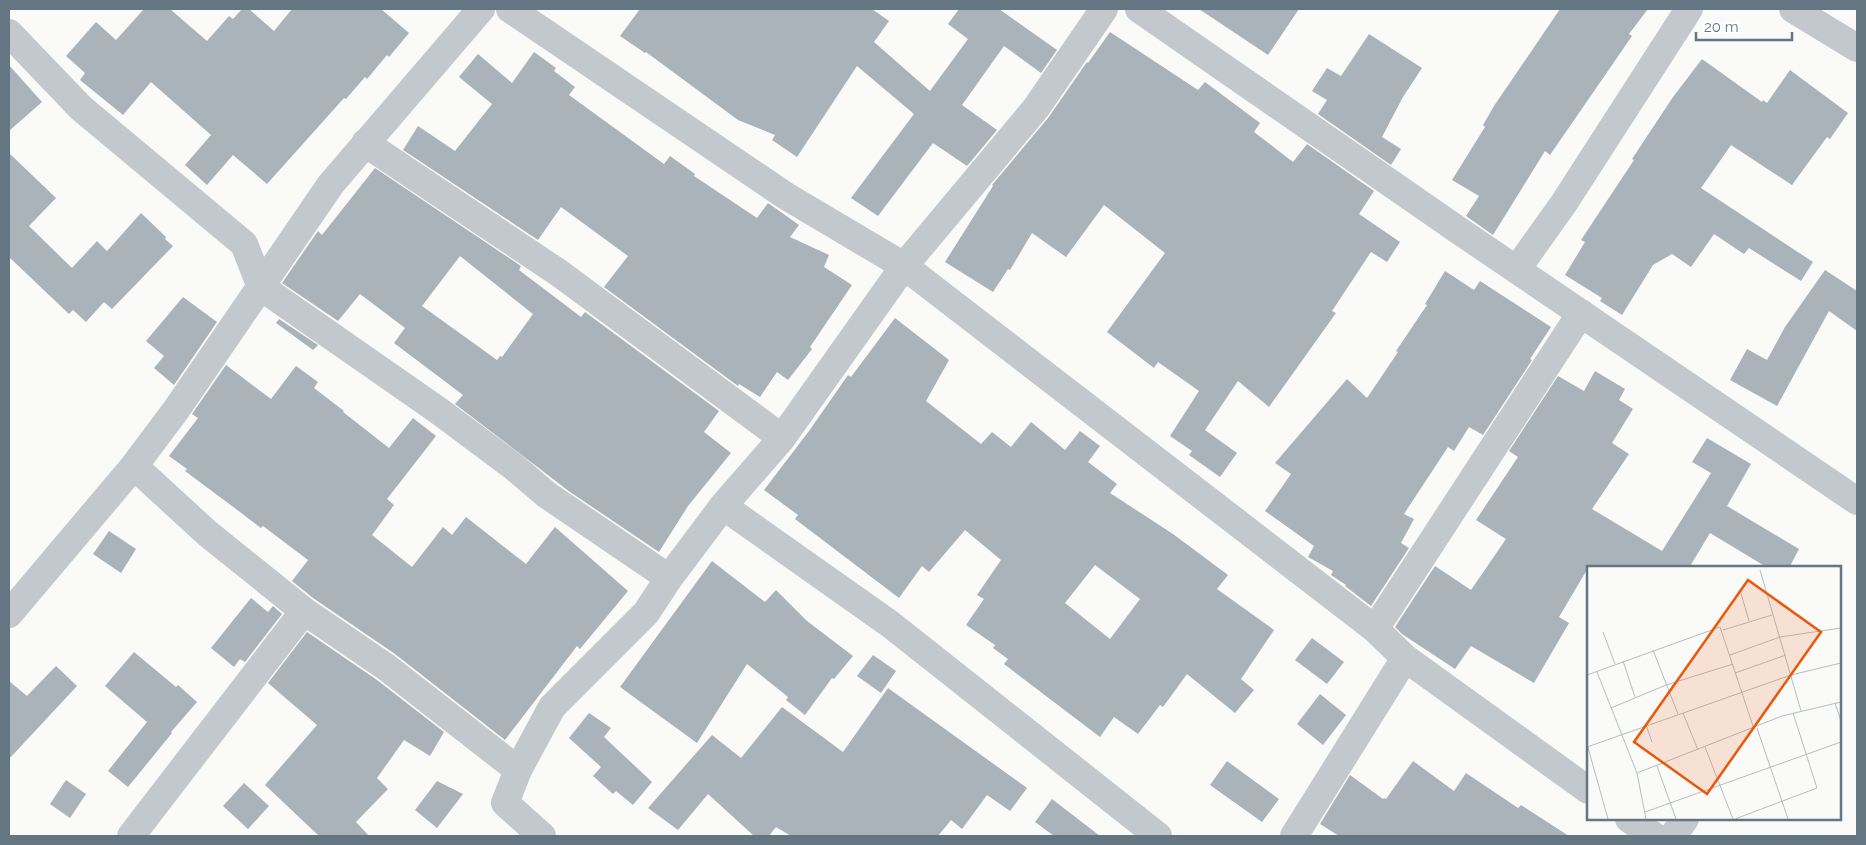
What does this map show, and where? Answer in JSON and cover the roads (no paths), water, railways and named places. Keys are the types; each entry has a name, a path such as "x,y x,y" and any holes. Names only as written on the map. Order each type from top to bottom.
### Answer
{"street":[{"path":"9,614 134,466 176,410 332,184 480,9"},
{"path":"510,9 786,196 904,266 1375,629 1405,658 1587,789"},
{"path":"542,836 505,803 518,770 552,707 646,612 669,578 724,506 782,438 904,266 1036,108 1104,9"},
{"path":"1139,9 1857,501"},
{"path":"1517,269 1584,171 1689,9"},
{"path":"1792,9 1857,48"},
{"path":"9,32 81,108 244,244 261,287 439,411 514,467 547,495 669,578"},
{"path":"365,143 559,273 782,438"},
{"path":"1375,629 1581,313"},
{"path":"134,466 207,532 304,611 386,667 518,770"},
{"path":"724,506 890,624 1158,836"},
{"path":"131,836 304,611"},
{"path":"1294,836 1405,658"},
{"path":"1630,820 1654,836"},
{"path":"1673,836 1684,820"}]}
